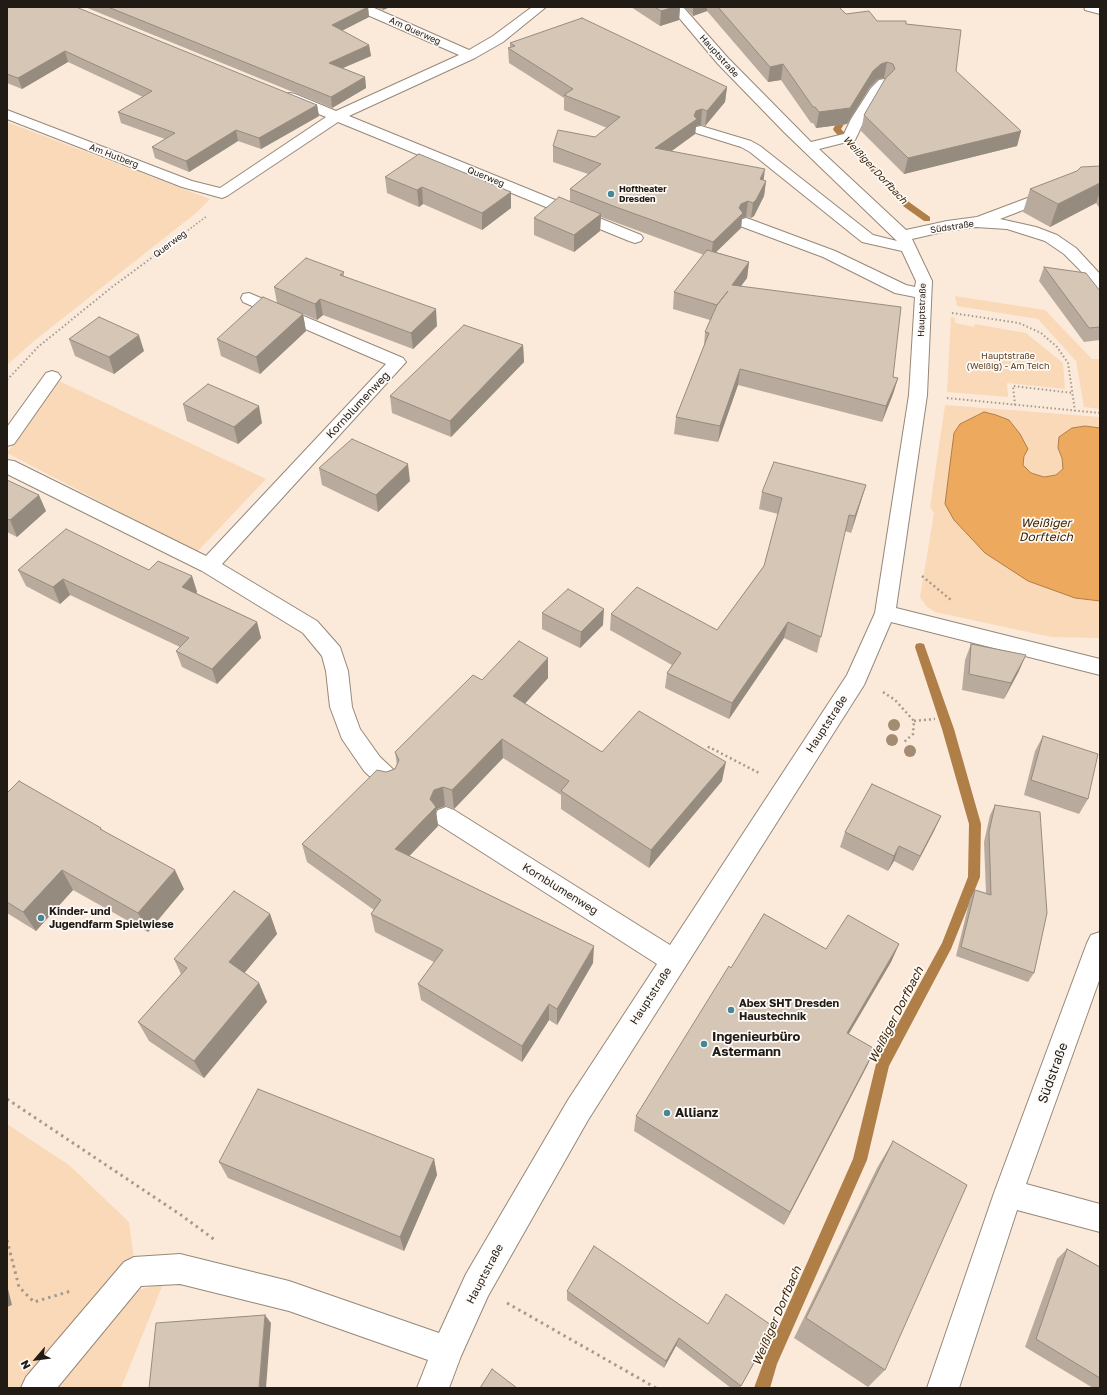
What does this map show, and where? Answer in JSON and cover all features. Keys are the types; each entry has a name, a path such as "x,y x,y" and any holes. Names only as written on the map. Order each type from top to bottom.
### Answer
{"street":[{"name":"Am Querweg","path":"361,7 470,55"},
{"path":"222,193 337,116 470,55 498,39 540,7"},
{"name":"Hauptstraße","path":"433,1388 447,1351 477,1285 592,1087 856,679 885,613 918,395 924,280 906,242 808,147 723,61 676,7"},
{"path":"1090,7 1100,10"},
{"path":"808,147 845,138 876,91 884,83"},
{"name":"Querweg","path":"279,93 635,238"},
{"name":"Am Hutberg","path":"7,114 187,184 222,193"},
{"path":"702,130 746,144 755,149 868,239 906,242"},
{"path":"976,222 1064,189"},
{"name":"Südstraße","path":"906,242 947,226 976,222 1008,224 1051,238 1086,266 1100,285"},
{"path":"746,223 829,254 923,301"},
{"name":"Kornblumenweg","path":"208,566 397,362 248,298"},
{"path":"7,440 52,377"},
{"path":"7,466 208,566 310,627 332,653 338,671 341,707 350,733 372,764 389,780"},
{"path":"885,613 1100,667"},
{"name":"Kornblumenweg","path":"446,817 674,961"},
{"name":"Südstraße","path":"943,1388 1008,1193 1099,950"},
{"path":"1008,1193 1100,1218"},
{"path":"37,1388 134,1272 180,1269 289,1296 447,1351"}],"path":[{"name":"Querweg","path":"7,380 38,347 112,287 206,218 222,193"},
{"path":"923,301 1019,323 1041,333 1057,347 1068,363 1076,411"},
{"path":"1015,404 1014,386 1073,393"},
{"path":"918,395 1100,413"},
{"path":"856,679 876,688 895,700 914,720 913,734 903,743"},
{"path":"914,720 935,719"},
{"path":"701,757 709,747 786,787"},
{"path":"7,1099 181,1215 219,1243"},
{"path":"7,1240 19,1287 34,1302 77,1289"},
{"path":"477,1285 656,1388"}],"green space":[{"path":"7,122 210,199 196,213 34,341 7,365"},
{"path":"955,296 1045,310 1092,359 1100,359 1100,409 1084,407 1076,361 1038,319 957,306"},
{"name":"Hauptstraße (Weißig) - Am Teich","path":"951,317 955,318 955,323 974,327 975,324 1026,333 1063,363 1065,389 1007,383 1008,397 947,392"},
{"path":"57,380 266,479 197,552 7,453"},
{"path":"945,405 1100,417 1100,428 1085,426 1058,448 1062,458 1063,469 1056,475 1044,477 1031,473 1023,465 1024,456 996,415 1075,598 1100,601 1100,638 1051,637 935,612 926,606 920,597 934,513 930,507"},
{"path":"7,1124 69,1165 129,1222 138,1290 163,1284 121,1388 7,1388"}],"water":[{"name":"Weißiger Dorfteich","path":"984,412 1009,420 1020,434 1028,449 1024,456 1023,465 1031,473 1044,477 1056,475 1063,469 1062,458 1058,448 1059,437 1072,428 1085,426 1100,428 1100,601 1075,598 1028,581 985,553 954,520 945,504 954,433 960,424"}],"building":[{"path":"7,7 76,7 317,105 259,138 236,130 186,161 152,147 175,133 118,112 152,91 65,51 18,78 7,74"},
{"path":"108,7 368,7 332,25 369,45 329,63 365,77 331,97"},
{"path":"655,7 674,7 661,11"},
{"path":"718,7 839,7 846,14 869,11 877,21 906,21 906,24 961,30 956,71 1021,131 908,158 864,115 885,79 895,69 893,64 887,62 881,64 873,71 850,108 819,112 815,107 813,107 783,64 770,67"},
{"path":"582,18 727,87 707,111 702,109 696,111 694,116 697,119 655,148 765,169 760,179 766,181 756,200 753,203 748,201 741,204 739,208 743,213 713,242 570,189 601,164 553,146 558,130 595,137 620,117 564,95 573,89 508,48 515,46 510,43"},
{"path":"419,154 511,192 482,213 422,187 417,190 385,177"},
{"path":"1100,166 1100,183 1058,204 1030,189 1077,171 1081,167"},
{"path":"559,197 601,214 574,235 534,218"},
{"path":"707,250 749,262 732,285 901,307 893,377 898,378 886,406 740,369 720,426 676,417 709,333 705,332 717,305 674,292"},
{"path":"306,258 344,272 340,275 436,309 411,333 320,299 315,304 274,287"},
{"path":"1044,267 1086,273 1100,291 1100,327 1089,328"},
{"path":"263,297 303,314 256,357 217,339"},
{"path":"99,317 139,335 109,357 69,339"},
{"path":"464,325 523,345 450,421 390,396"},
{"path":"208,384 259,406 234,427 183,404"},
{"path":"352,439 408,464 376,495 319,468"},
{"path":"774,462 866,485 855,516 849,515 821,637 788,622 732,703 667,673 681,653 611,614 637,587 717,630 764,566 782,498 762,492"},
{"path":"7,480 39,495 10,520 7,519"},
{"path":"66,529 149,570 158,561 192,576 182,587 257,622 212,669 176,651 189,638 63,579 53,587 18,570"},
{"path":"568,589 604,609 581,632 542,613"},
{"path":"519,641 548,658 513,696 602,752 639,711 726,762 651,850 561,791 569,781 502,739 452,790 443,787 434,790 430,799 436,807 395,849 594,946 557,1009 549,1004 522,1046 418,984 443,950 371,914 381,900 302,844 377,770 386,772 395,769 399,760 395,752 473,675 482,680"},
{"path":"971,644 1026,655 1011,683 969,674"},
{"path":"1043,736 1098,754 1088,799 1031,780"},
{"path":"19,781 101,828 100,829 175,870 138,913 62,870 23,912 7,902 7,793"},
{"path":"872,784 941,816 920,856 899,846 894,856 845,832"},
{"path":"995,805 1040,812 1047,913 1034,973 961,947 975,890 991,895 989,832"},
{"path":"234,891 270,914 229,962 259,983 194,1061 138,1022 187,968 174,959"},
{"path":"764,914 826,949 848,915 899,944 847,1033 875,1049 790,1212 636,1116 729,966 731,968"},
{"path":"258,1089 434,1159 400,1237 219,1162"},
{"path":"893,1141 967,1185 885,1370 806,1318"},
{"path":"594,1246 708,1324 726,1294 774,1327 741,1386 679,1338 666,1361 567,1291"},
{"path":"1067,1249 1100,1267 1100,1378 1036,1339"},
{"path":"265,1315 259,1388 149,1388 156,1323"},
{"path":"492,1369 517,1388 480,1388"}],"waterway":[{"name":"Weißiger Dorfbach","path":"842,111 844,118 837,129 906,204 927,219"},
{"name":"Weißiger Dorfbach","path":"762,1388 770,1363 860,1160 883,1064 947,945 974,877 975,824 948,729 920,647"}],"place":[{"name":"Hoftheater Dresden","path":"611,194"},
{"name":"Kinder- und Jugendfarm Spielwiese","path":"41,918"},
{"name":"Abex SHT Dresden Haustechnik","path":"731,1010"},
{"name":"Ingenieurbüro Astermann","path":"704,1044"},
{"name":"Allianz","path":"667,1113"}]}
